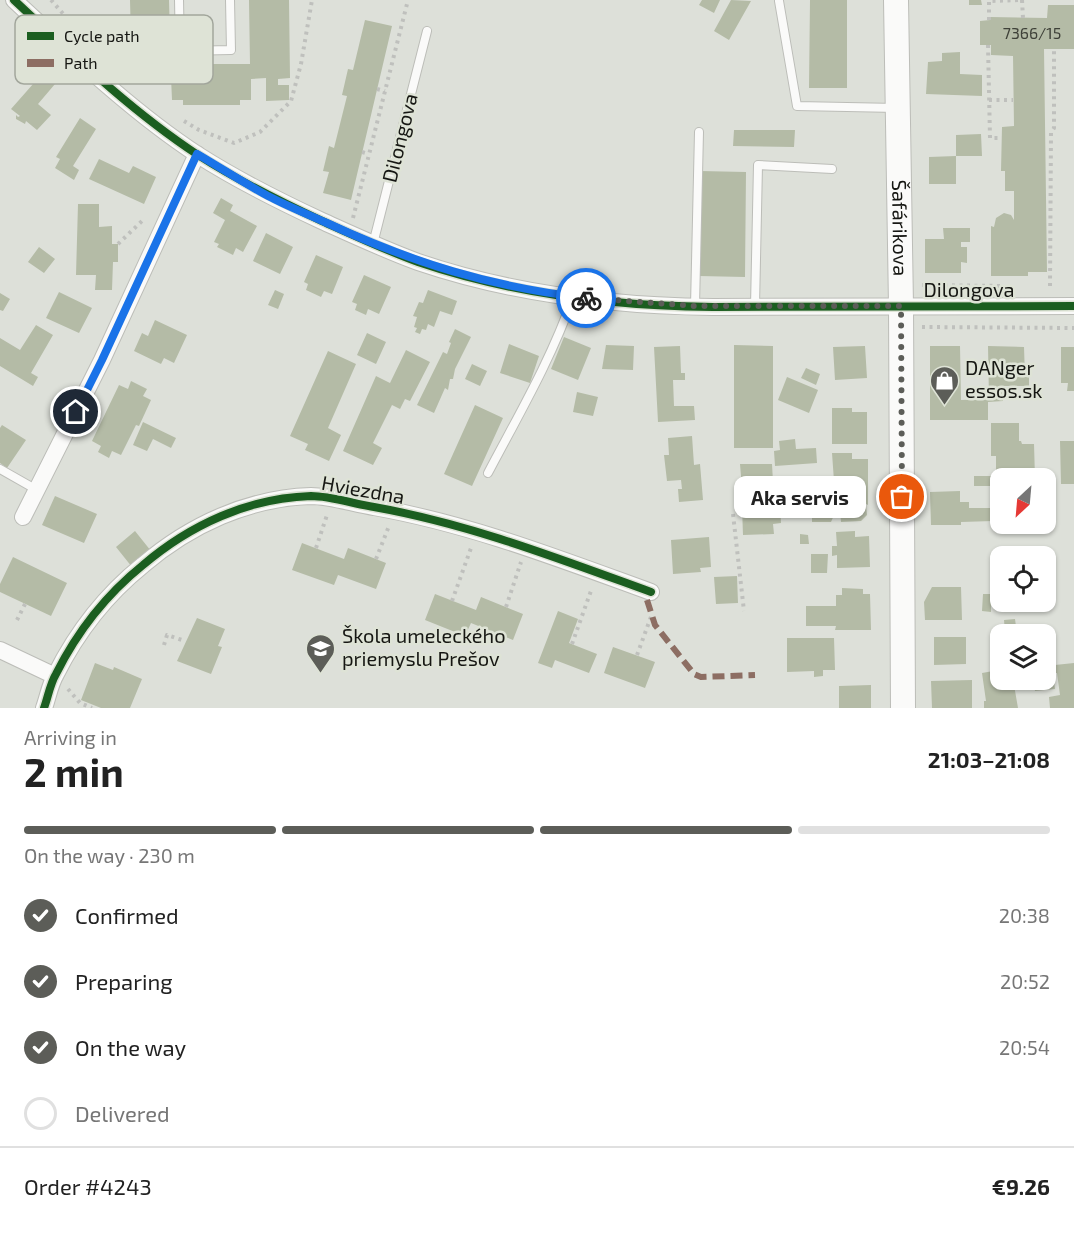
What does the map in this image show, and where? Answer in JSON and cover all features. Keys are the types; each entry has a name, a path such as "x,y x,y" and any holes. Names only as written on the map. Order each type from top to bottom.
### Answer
{"street":[{"name":"Dilongova","path":"14,0 30,15"},
{"name":"Šafárikova","path":"896,0 901,306 903,708"},
{"name":"Dilongova","path":"106,84 197,154 270,197 347,233 418,262 515,288 573,297 655,305 1074,306"},
{"path":"23,517 102,360 197,154"},
{"name":"Hviezdna","path":"44,708 84,628 119,584 183,534 222,515 264,502 313,496 394,511 496,536 651,592"},
{"path":"0,650 59,679"}],"lane":[{"path":"179,0 179,15"},
{"path":"213,51 231,51 230,0"},
{"path":"779,1 797,106 897,108"},
{"name":"Dilongova","path":"373,244 427,32"},
{"path":"695,306 699,132"},
{"path":"755,306 758,165 832,169"},
{"path":"488,473 533,387 573,297"},
{"path":"0,469 37,490"}],"path":[{"path":"51,0 64,15"},
{"path":"182,119 199,130 234,143 260,132 291,101 301,64 312,0"},
{"path":"347,233 354,216 408,0"},
{"path":"990,20 989,1 1022,0 1023,18"},
{"path":"988,45 990,138 1002,138"},
{"path":"1039,286 1050,286 1054,49"},
{"path":"377,89 385,91"},
{"path":"989,100 1013,100"},
{"path":"362,152 369,154"},
{"path":"118,244 142,221"},
{"path":"915,285 1005,286"},
{"path":"915,327 1074,328"},
{"path":"316,548 329,509"},
{"path":"734,514 744,611"},
{"path":"376,559 391,520"},
{"path":"452,601 473,540"},
{"path":"506,607 524,556"},
{"path":"572,644 595,581"},
{"path":"18,620 25,604"},
{"path":"637,655 652,614"},
{"path":"164,645 167,635 185,641"},
{"path":"59,679 80,703 92,708"}],"building":[{"path":"130,0 169,0 169,15 130,15"},
{"path":"249,0 289,0 290,78 278,79 278,85 289,85 289,100 266,101 266,78 251,79 251,100 240,100 240,105 183,105 183,100 172,100 171,84 213,84 213,64 250,64"},
{"path":"702,0 720,0 714,13 699,5"},
{"path":"731,0 751,1 729,40 714,31"},
{"path":"810,0 847,0 847,88 809,88"},
{"path":"969,0 981,0 982,5 969,5"},
{"path":"1048,5 1074,5 1074,49 1044,49 1047,272 1028,272 1028,276 991,276 991,226 994,227 996,218 1004,213 1011,215 1014,220 1014,191 1005,191 1005,171 1001,171 1002,127 1014,126 1013,56 991,55 991,45 980,45 980,21 990,20 990,17 1047,18"},
{"path":"365,20 392,26 351,200 323,193 329,172 323,171 329,146 334,148 347,96 342,95 348,69 353,70"},
{"path":"960,52 960,74 982,75 982,96 926,94 928,62 942,61 942,53"},
{"path":"33,84 55,84 38,104 51,115 37,130 26,121 25,124 16,119 16,115 20,116 11,109"},
{"path":"80,118 96,129 73,166 79,170 74,180 55,168 60,159 56,157"},
{"path":"734,130 795,130 794,147 733,146"},
{"path":"981,134 982,156 956,156 956,135"},
{"path":"956,156 956,184 929,184 929,157"},
{"path":"99,159 129,173 133,166 156,177 144,204 89,179"},
{"path":"700,171 746,172 745,277 699,276"},
{"path":"221,198 233,205 230,211 257,226 243,252 236,248 233,255 217,247 219,244 214,242 225,220 213,213"},
{"path":"78,204 99,204 99,227 112,226 112,244 118,244 118,262 113,262 112,290 95,290 96,275 76,275"},
{"path":"943,228 970,228 970,242 961,242 961,247 967,247 967,263 961,262 961,273 925,273 925,239 944,239"},
{"path":"266,233 293,247 280,274 253,261"},
{"path":"39,247 55,259 44,273 28,262"},
{"path":"316,255 343,267 332,294 324,291 321,297 306,290 308,284 304,282"},
{"path":"364,275 391,287 379,314 368,309 366,315 355,310 357,304 352,302"},
{"path":"275,290 284,294 278,309 268,305"},
{"path":"428,290 457,301 452,315 440,311 434,327 428,324 426,330 422,329 420,334 415,332 417,317 413,316 419,302 423,303"},
{"path":"59,292 92,308 79,333 46,318"},
{"path":"0,293 10,299 3,311 0,310"},
{"path":"155,320 187,335 174,363 164,358 161,364 134,351 142,333 148,336"},
{"path":"36,325 53,335 31,373 38,377 33,386 0,366 0,338 20,350"},
{"path":"455,329 471,337 455,369 453,379 450,379 448,390 445,388 434,413 417,405 443,352 447,354"},
{"path":"367,333 386,342 376,364 357,355"},
{"path":"564,337 591,348 578,380 551,369"},
{"path":"509,344 539,356 530,383 500,373"},
{"path":"606,345 634,346 633,370 602,369"},
{"path":"734,345 773,346 773,448 734,448"},
{"path":"680,346 681,373 685,373 685,380 673,380 674,406 694,406 695,420 658,422 654,347"},
{"path":"865,346 867,378 835,380 833,347"},
{"path":"930,346 960,346 961,400 989,399 988,346 1024,347 1025,377 1029,377 1029,386 1003,386 1003,401 988,402 988,420 930,420"},
{"path":"1061,347 1074,347 1074,391 1067,391 1068,383 1061,383"},
{"path":"406,350 430,362 410,401 405,399 400,409 392,405 373,443 382,448 373,465 343,451 376,376 390,383"},
{"path":"328,351 356,364 328,428 341,435 329,461 305,450 308,444 290,436"},
{"path":"472,364 487,371 480,386 465,379"},
{"path":"806,368 820,374 816,385 801,378"},
{"path":"787,377 818,390 809,413 778,400"},
{"path":"131,381 147,389 143,396 151,400 139,426 136,425 121,455 112,451 109,458 98,452 101,446 92,441 119,385 128,389"},
{"path":"577,392 598,397 593,416 573,412"},
{"path":"475,405 503,418 472,486 444,474"},
{"path":"832,408 852,408 852,412 867,412 867,444 832,444"},
{"path":"143,422 176,438 171,448 153,439 147,451 133,445"},
{"path":"991,423 1019,423 1019,441 1022,444 1034,444 1035,468 996,468 996,456 991,456"},
{"path":"2,425 26,440 7,468 0,463 0,428"},
{"path":"692,436 694,465 700,464 703,500 679,502 678,489 682,489 681,480 667,481 664,455 669,455 668,438"},
{"path":"795,439 796,449 816,448 817,463 775,466 774,451 780,450 779,441"},
{"path":"1060,441 1074,441 1074,484 1061,484"},
{"path":"832,453 852,453 852,459 868,459 867,515 861,521 841,522 840,512 835,513 831,522 812,522 812,516 809,516 808,496 835,495"},
{"path":"740,464 772,464 773,482 783,482 784,497 743,500"},
{"path":"974,476 990,476 990,486 974,486"},
{"path":"960,491 960,502 969,502 969,508 990,508 990,521 961,522 961,525 931,525 930,492"},
{"path":"55,496 97,514 84,543 42,525"},
{"path":"780,505 781,523 773,524 774,534 743,535 742,507"},
{"path":"135,531 151,551 132,567 116,547"},
{"path":"855,531 855,537 869,536 870,567 837,568 837,555 832,556 832,546 837,546 836,532"},
{"path":"800,534 808,535 809,544 800,544"},
{"path":"709,537 711,567 700,568 701,572 673,574 671,540"},
{"path":"302,543 344,559 348,548 386,563 376,589 338,575 334,585 292,570"},
{"path":"811,554 828,554 827,573 811,573"},
{"path":"13,557 67,583 51,616 0,592 0,584"},
{"path":"737,576 738,603 716,604 714,577"},
{"path":"932,587 961,587 962,620 925,620 924,602"},
{"path":"842,588 863,589 863,594 870,594 871,630 835,630 836,626 806,626 806,606 836,606 836,595 842,595"},
{"path":"435,594 476,610 481,597 523,614 513,640 471,623 465,636 425,620"},
{"path":"983,594 990,594 990,612 982,611"},
{"path":"558,611 578,619 569,643 597,654 589,673 555,660 552,668 538,663"},
{"path":"197,618 225,629 218,646 222,647 211,674 177,661"},
{"path":"1015,619 1016,624 1004,624 1004,620"},
{"path":"934,637 966,637 966,664 934,665"},
{"path":"787,638 834,638 835,670 823,670 823,676 814,677 814,671 787,672"},
{"path":"613,647 655,662 645,688 604,673"},
{"path":"95,663 113,670 114,667 142,679 130,708 101,708 81,700"},
{"path":"1074,663 1074,708 1050,708 1049,697 1060,695 1056,665"},
{"path":"990,672 990,690 1015,690 1018,708 984,708 984,701 986,701 982,673"},
{"path":"972,680 972,708 932,708 931,681"},
{"path":"871,685 871,708 839,708 839,686"}],"marked path":[{"path":"647,600 655,625 694,674 701,677 755,675"}],"cycle path":[{"path":"14,0 30,15"},
{"path":"106,84 173,138 243,182 345,232 418,262 490,282 601,301 676,306 1074,306"},
{"path":"44,708 54,678 73,643 117,588 161,551 200,526 221,516 265,502 319,496 410,514 514,544 651,592"}],"way so far":[{"path":"586,298 655,305 901,306 902,497"}],"place":[{"name":"DANger essos.sk","path":"944,406"},
{"name":"Aka servis","path":"902,497"},
{"name":"Škola umeleckého priemyslu Prešov","path":"321,674"}],"route":[{"path":"76,412 197,154 270,197 418,262 515,288 586,298"}]}
